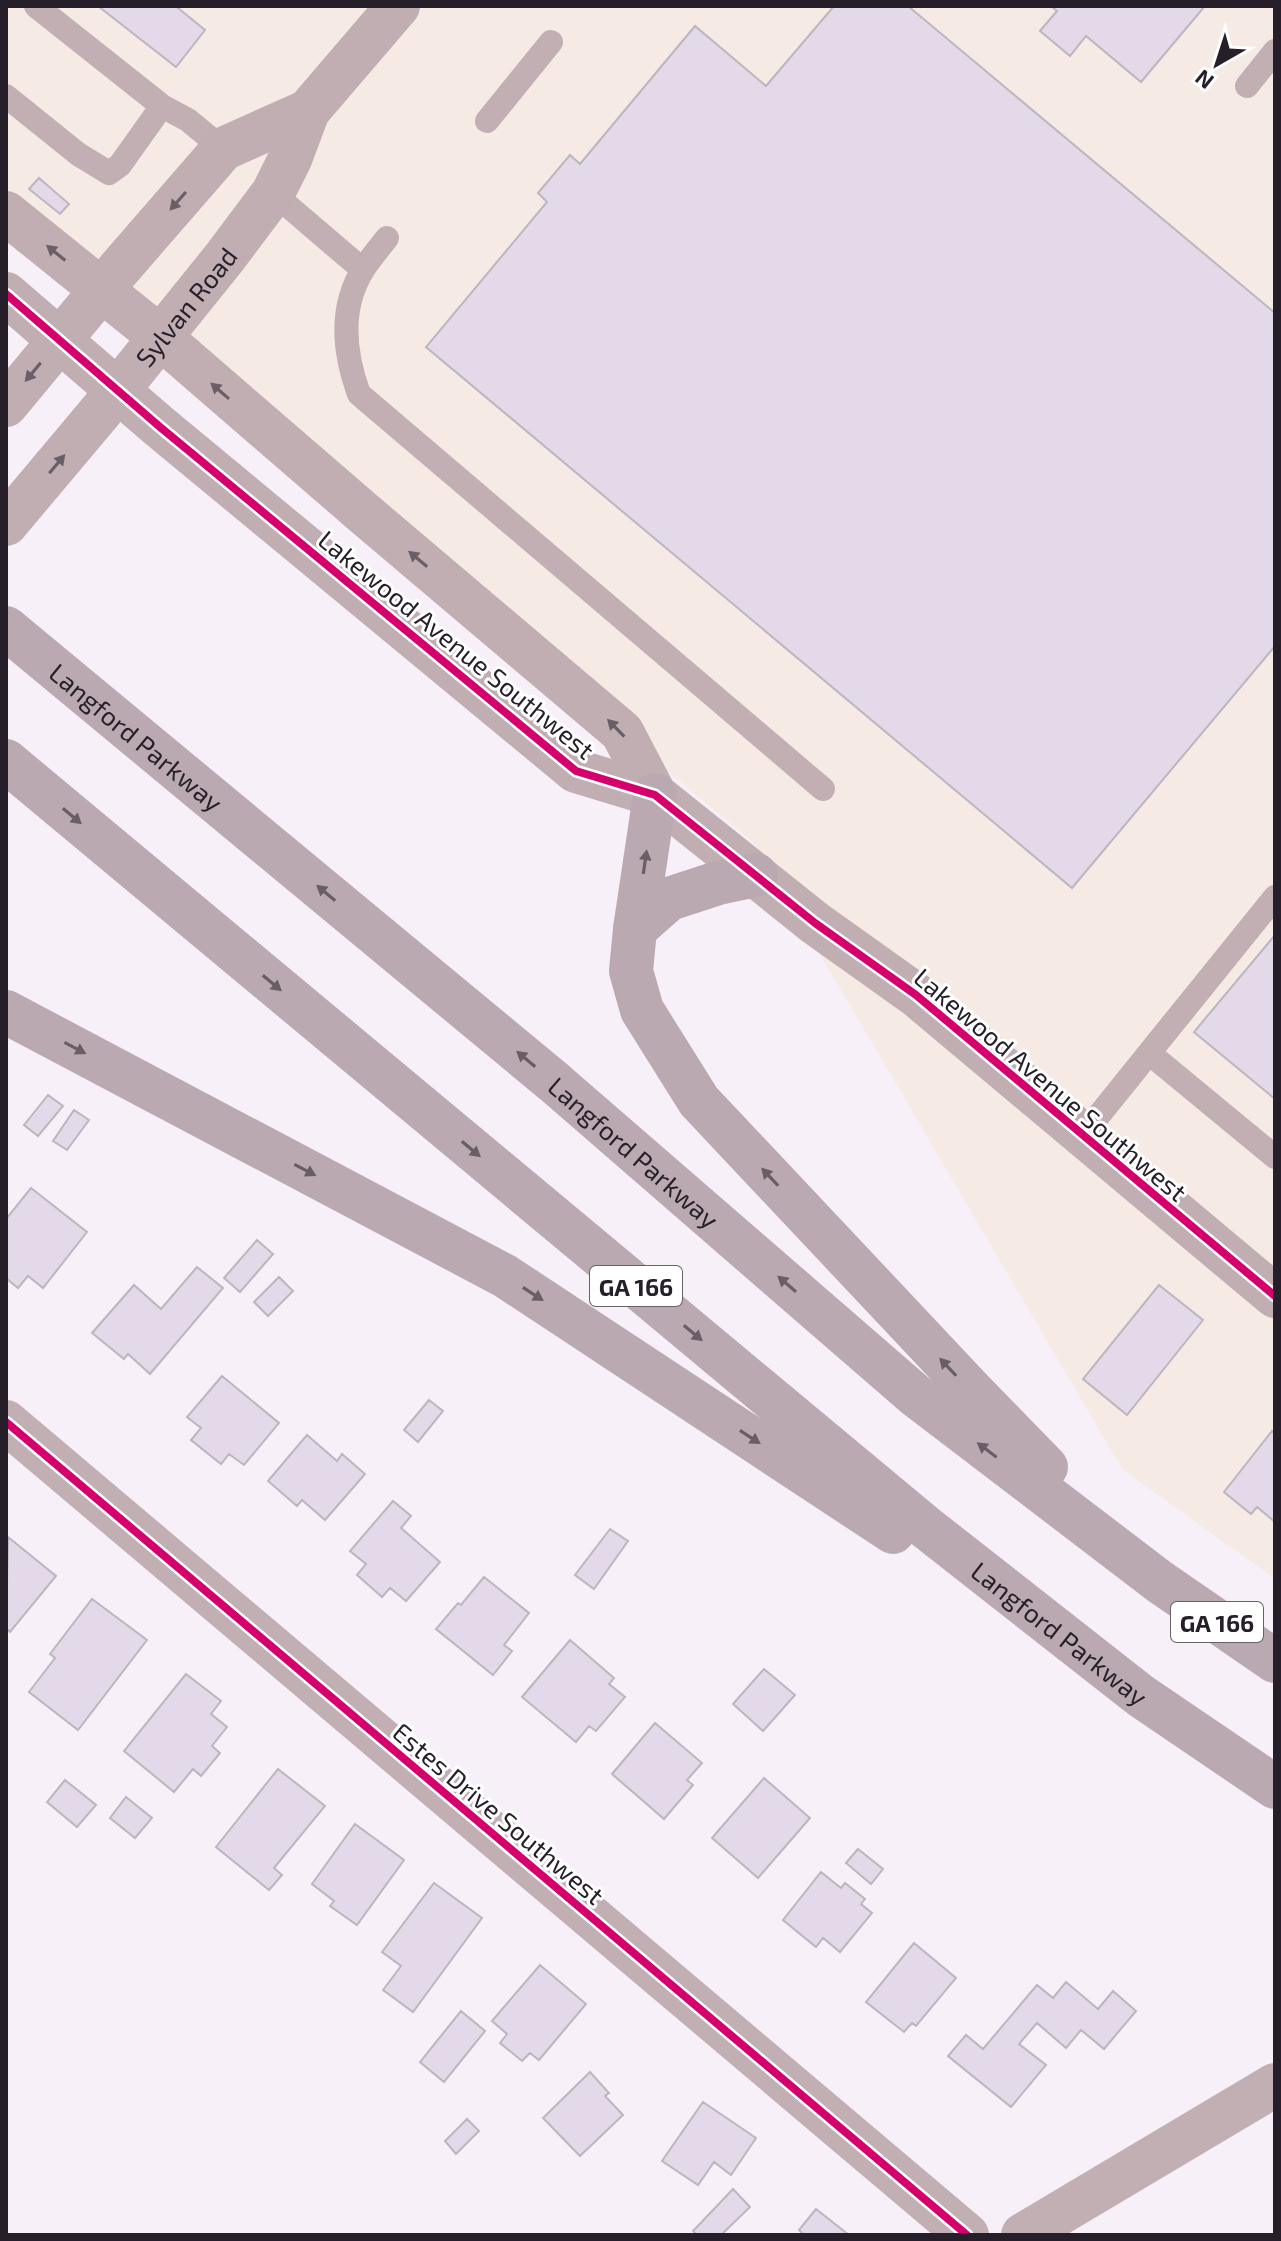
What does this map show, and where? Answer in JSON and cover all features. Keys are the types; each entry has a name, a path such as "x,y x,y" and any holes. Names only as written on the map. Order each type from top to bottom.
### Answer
{"highway":[{"name":"Langford Parkway","path":"6,628 554,1082 915,1395 1160,1582 1275,1661"},
{"name":"Langford Parkway","path":"9,764 911,1515 1141,1696 1275,1787"},
{"path":"655,795 631,971 642,1010 699,1101 971,1390 1160,1582"},
{"path":"635,929 669,899 756,875"},
{"path":"6,1012 505,1276 1141,1696"}],"street":[{"name":"Sylvan Road","path":"6,524 225,257 273,193 308,111 398,6"},
{"name":"Sylvan Road","path":"6,405 223,149 308,111"},
{"name":"Lakewood Avenue Southwest","path":"6,213 160,337 622,732 655,795"},
{"name":"Lakewood Avenue Southwest","path":"6,294 576,771 655,795 815,923 916,995 1275,1296"},
{"name":"Estes Drive Southwest","path":"6,1422 967,2235"},
{"path":"1023,2235 1275,2085"}],"lane":[{"path":"36,6 162,106 188,120 223,149"},
{"path":"487,121 551,42"},
{"path":"1247,86 1275,51"},
{"path":"6,96 78,154 109,173 120,165 162,106"},
{"path":"273,193 363,270"},
{"path":"387,238 363,270 352,293 347,318 346,344 350,370 359,394 823,789"},
{"path":"1083,1135 1275,897"},
{"path":"1149,1053 1275,1157"}],"shaded area":[{"path":"6,6 1275,6 1275,1579 1122,1469 756,845 6,218"}],"building":[{"path":"98,6 180,6 178,8 205,30 176,67"},
{"path":"834,6 908,6 1275,313 1275,646 1072,888 426,347 547,202 538,193 570,155 580,164 695,26 766,86"},
{"path":"1051,6 1205,6 1141,82 1086,36 1070,56 1040,31 1057,11"},
{"path":"39,178 69,204 60,214 29,189"},
{"path":"1275,935 1275,1099 1194,1032"},
{"path":"48,1095 63,1106 38,1136 24,1125"},
{"path":"74,1110 89,1120 67,1150 53,1141"},
{"path":"31,1188 87,1232 43,1288 28,1276 18,1288 6,1278 6,1219"},
{"path":"257,1240 273,1254 240,1292 224,1278"},
{"path":"197,1267 223,1288 150,1374 128,1354 124,1359 92,1333 134,1285 161,1309"},
{"path":"279,1277 293,1291 268,1316 254,1302"},
{"path":"1159,1285 1203,1320 1127,1415 1083,1379"},
{"path":"222,1376 279,1423 244,1465 229,1454 221,1464 191,1440 201,1428 187,1417"},
{"path":"429,1400 443,1411 418,1442 404,1430"},
{"path":"1272,1431 1275,1434 1275,1522 1257,1507 1251,1514 1224,1492"},
{"path":"307,1435 337,1461 342,1454 365,1474 325,1520 302,1500 297,1506 268,1481"},
{"path":"393,1501 411,1516 401,1528 440,1562 406,1601 390,1588 382,1597 357,1575 366,1564 350,1551"},
{"path":"610,1529 628,1541 594,1589 575,1575"},
{"path":"8,1537 56,1576 10,1632 6,1628"},
{"path":"484,1577 529,1613 504,1645 512,1651 493,1675 436,1629"},
{"path":"92,1599 147,1640 78,1730 29,1692 55,1658 50,1654"},
{"path":"570,1640 614,1678 609,1684 625,1697 596,1731 589,1726 576,1742 522,1697"},
{"path":"764,1669 795,1695 763,1731 733,1704"},
{"path":"186,1674 221,1701 211,1714 227,1727 212,1746 220,1753 201,1776 193,1769 174,1792 124,1751"},
{"path":"655,1723 702,1763 687,1780 693,1785 664,1819 612,1774"},
{"path":"278,1769 325,1806 274,1868 282,1875 269,1890 216,1847"},
{"path":"764,1778 810,1818 758,1878 712,1838"},
{"path":"65,1780 96,1805 77,1827 47,1802"},
{"path":"126,1797 152,1818 135,1838 110,1818"},
{"path":"355,1824 404,1860 357,1925 330,1906 334,1901 312,1884"},
{"path":"858,1849 883,1869 871,1884 846,1863"},
{"path":"821,1872 841,1888 845,1883 865,1899 861,1904 872,1913 840,1952 823,1938 816,1947 783,1920"},
{"path":"434,1883 482,1918 413,2012 383,1990 401,1966 382,1952"},
{"path":"914,1943 956,1978 916,2026 912,2023 904,2032 866,2002"},
{"path":"540,1965 586,2004 539,2060 530,2053 522,2061 500,2043 507,2034 492,2021"},
{"path":"1066,1982 1098,2009 1113,1991 1136,2011 1104,2049 1081,2030 1066,2048 1037,2023 1019,2044 1046,2065 1011,2107 948,2056 966,2035 983,2049 1037,1985 1053,1998"},
{"path":"461,2011 485,2031 444,2082 420,2062"},
{"path":"590,2072 609,2093 605,2096 623,2115 580,2156 543,2118"},
{"path":"703,2102 756,2138 731,2175 714,2162 698,2185 662,2161"},
{"path":"467,2119 479,2131 456,2154 445,2141"},
{"path":"733,2189 750,2207 721,2235 697,2235 693,2231"},
{"path":"816,2209 849,2235 804,2235 799,2230"}],"cycle path":[{"path":"6,294 160,427 576,771 655,795 815,923 916,995 1275,1296"},
{"path":"6,1422 967,2235"}]}
